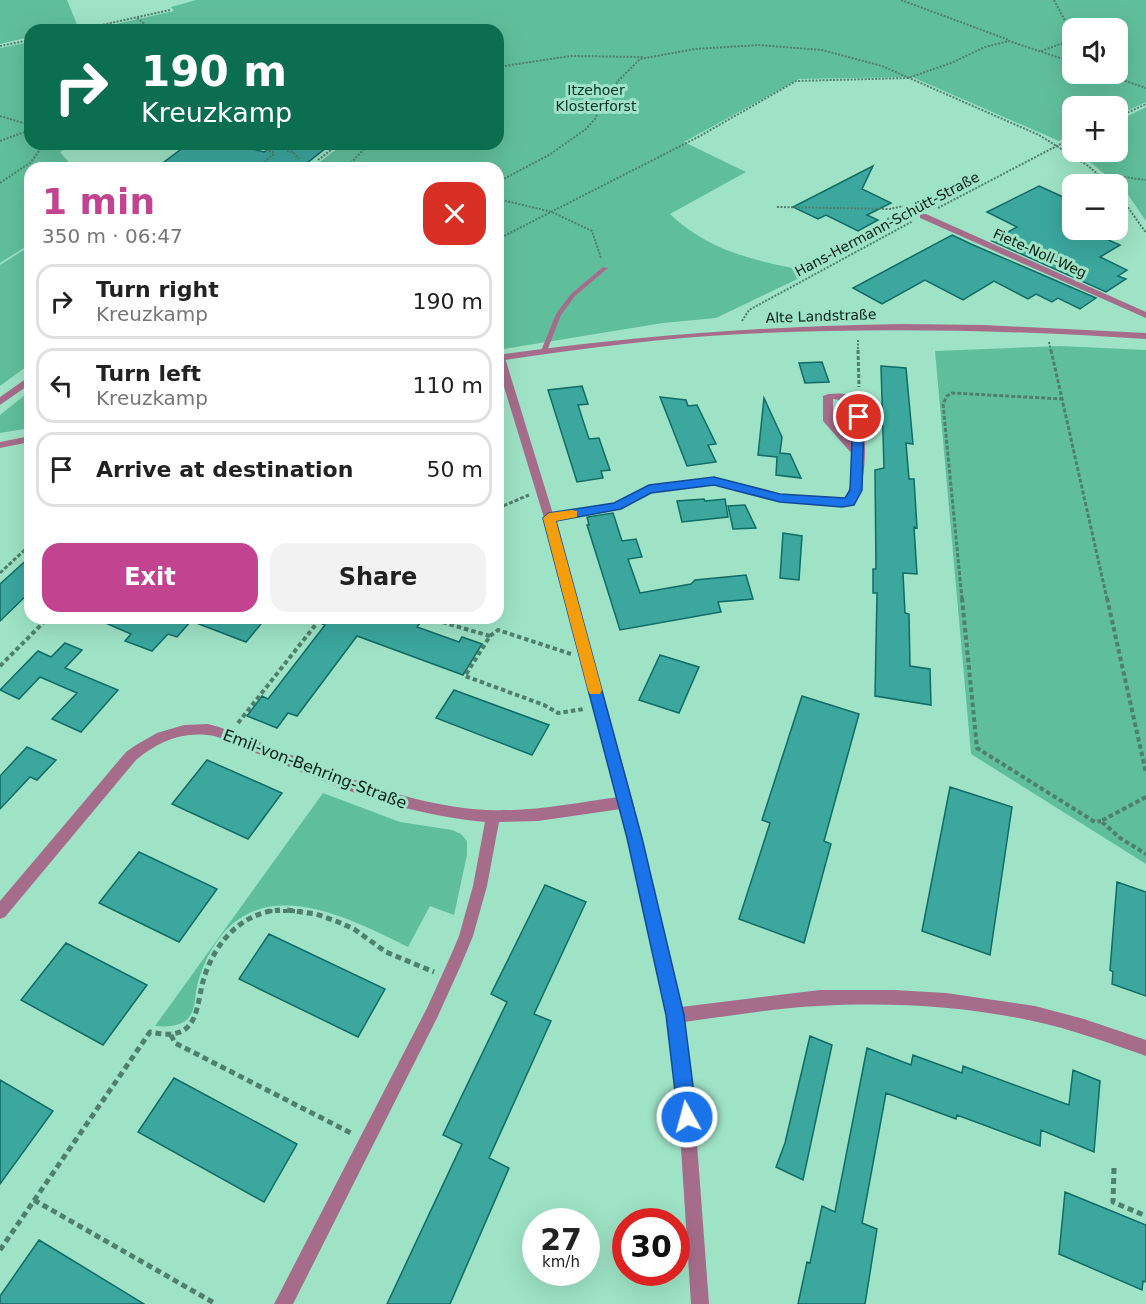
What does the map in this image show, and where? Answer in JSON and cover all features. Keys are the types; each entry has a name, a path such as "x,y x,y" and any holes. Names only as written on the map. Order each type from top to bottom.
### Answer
{"street":[{"name":"Fiete-Noll-Weg","path":"923,216 1146,315"},
{"name":"Alte Landstraße","path":"504,357 608,342 857,328 949,327 1146,336"},
{"path":"504,374 549,518 626,802 675,1015 687,1117 700,1304"},
{"path":"0,402 24,384"},
{"path":"549,518 617,506 649,489 714,481 780,498 850,502 856,490 859,399 828,396 828,420 835,431 848,441 857,453"},
{"path":"0,445 24,440"},
{"name":"Emil-von-Behring-Straße","path":"0,912 131,756 166,735 184,730 207,729 396,802 438,810 493,816 542,813 626,802"},
{"path":"283,1304 448,978 473,914 493,816"},
{"path":"675,1015 818,998 859,997 976,1004 1055,1018 1146,1048"}],"lane":[{"path":"544,351 558,315 573,295 605,268"}],"path":[{"path":"901,0 1062,59"},
{"path":"1054,0 1064,18"},
{"path":"108,24 170,10"},
{"path":"137,18 144,24"},
{"path":"0,46 24,40"},
{"path":"504,236 700,136 796,81 909,78 951,63 985,47 1010,40"},
{"path":"1040,51 1062,43"},
{"path":"504,65 528,59 612,54 643,57 666,55 682,50 773,44 854,57 892,69 1028,128 1058,144 1098,174"},
{"path":"504,179 579,136 596,119 615,85 637,60 643,57"},
{"path":"1128,82 1146,88"},
{"path":"1128,112 1146,104"},
{"path":"0,116 24,123"},
{"path":"0,141 24,132"},
{"name":"Hans-Hermann-Schütt-Straße","path":"738,333 742,320 749,310 1062,142"},
{"path":"32,162 42,150"},
{"path":"267,150 274,154"},
{"path":"264,162 278,150"},
{"path":"314,162 331,150"},
{"path":"352,162 363,150"},
{"path":"0,183 24,168"},
{"path":"1128,178 1146,180"},
{"path":"504,200 552,212 592,231 605,268"},
{"path":"777,207 890,209 905,207 869,230"},
{"path":"1128,207 1146,233"},
{"path":"857,328 859,399"},
{"path":"1047,330 1146,773"},
{"path":"1062,399 952,393 947,396 943,404 977,748 1095,822 1146,797"},
{"path":"504,506 541,492"},
{"path":"0,573 24,551"},
{"path":"0,666 42,624"},
{"path":"229,736 316,624"},
{"path":"449,624 490,636"},
{"path":"587,659 498,630 490,636 465,676 544,705 558,713 600,706"},
{"path":"1101,820 1120,838 1146,854"},
{"path":"0,1250 150,1032 171,1035 187,1027 198,1011 205,975 214,955 225,939 247,919 275,910 333,920 356,930 371,943 448,978"},
{"path":"171,1035 175,1043 366,1141"},
{"path":"1114,1168 1113,1202 1146,1216"},
{"path":"34,1200 216,1304"}],"green space":[{"path":"0,0 67,0 77,24 24,24 24,38 0,44"},
{"name":"Itzehoer Klosterforst","path":"196,0 1146,0 1146,102 1128,110 1128,96 1062,96 1062,140 1059,141 912,77 799,79 684,142 746,172 670,214 702,238 719,247 754,259 812,272 716,318 663,323 504,349 504,162 320,162 335,150 504,150 504,24 116,24 174,11 171,7"},
{"path":"24,43 24,150 64,150 60,152 69,162 24,162 24,248 0,263 0,48"},
{"path":"1146,107 1146,221 1128,194 1128,174 1104,174 1090,162 1128,162 1128,116"},
{"path":"24,250 24,368 0,386 0,265"},
{"path":"1060,346 1146,350 1146,864 971,754 935,351"},
{"path":"24,396 24,429 0,433 0,415"},
{"path":"323,793 400,822 452,830 461,834 467,841 467,855 454,915 430,906 408,947 358,924 305,907 279,906 254,911 231,925 212,949 201,974 194,1007 188,1018 175,1025 155,1026"}],"building":[{"path":"180,150 256,150 264,152 267,150 323,150 308,162 164,162"},
{"path":"873,166 862,189 891,203 867,215 878,220 858,231 826,215 818,219 793,207"},
{"path":"1039,186 1062,196 1062,240 1108,240 1120,245 1100,257 1127,270 1118,276 1126,279 1106,292 992,241 1017,227 987,212"},
{"path":"952,235 1096,298 1080,309 1058,298 1052,302 1036,294 1028,299 994,281 963,300 925,280 882,304 853,288"},
{"path":"822,362 829,382 805,383 799,363"},
{"path":"881,366 906,368 913,444 906,443 909,479 914,479 917,574 903,573 905,613 909,614 910,666 930,669 931,705 875,696 877,593 873,593 873,569 876,569 875,470 884,468"},
{"path":"582,386 588,404 578,405 589,439 599,438 610,470 601,471 603,478 577,482 548,390"},
{"path":"660,397 686,400 688,406 697,405 716,444 708,445 716,462 687,466"},
{"path":"764,398 782,437 780,453 790,454 801,478 776,475 777,457 758,455"},
{"path":"704,499 705,501 725,499 728,517 682,522 677,501"},
{"path":"745,505 756,528 733,529 728,506"},
{"path":"613,513 622,541 636,539 642,557 628,559 640,593 691,584 695,580 746,575 753,599 718,602 721,612 620,630 587,525 589,525 587,517"},
{"path":"783,533 802,536 799,580 780,578"},
{"path":"24,562 24,598 0,621 0,584"},
{"path":"108,624 188,624 177,637 168,634 152,651 125,641 131,634"},
{"path":"199,624 261,624 246,642"},
{"path":"323,624 419,624 417,627 459,642 462,637 482,644 463,675 357,636 297,716 288,713 277,728 247,716 262,696 268,699 325,625"},
{"path":"65,643 82,650 65,668 118,690 81,732 52,719 77,693 40,677 19,699 0,690 38,651 51,657"},
{"path":"660,655 699,667 679,713 639,700"},
{"path":"454,690 549,725 532,755 436,718"},
{"path":"802,696 859,714 824,841 831,844 804,943 739,919 770,823 762,820"},
{"path":"27,747 56,760 37,780 30,777 0,809 0,776"},
{"path":"207,760 282,793 248,839 172,804"},
{"path":"950,787 1012,807 990,955 922,931"},
{"path":"139,852 217,889 179,942 99,903"},
{"path":"1117,882 1146,892 1146,996 1112,984 1113,972 1110,970"},
{"path":"545,885 586,902 534,1014 551,1021 489,1158 509,1168 450,1304 387,1304 462,1144 443,1135 507,1002 491,994"},
{"path":"269,934 385,989 358,1037 239,979"},
{"path":"66,943 147,985 103,1045 21,1000"},
{"path":"810,1036 832,1045 803,1180 776,1167 785,1143"},
{"path":"867,1048 911,1065 913,1055 962,1073 963,1066 1069,1105 1073,1070 1100,1081 1094,1152 1041,1130 1040,1146 957,1115 956,1119 886,1093 862,1223 877,1229 865,1304 798,1304 807,1262 810,1263 822,1206 835,1212"},
{"path":"174,1078 297,1144 264,1202 138,1132"},
{"path":"0,1080 53,1111 0,1184"},
{"path":"1065,1192 1146,1225 1146,1282 1143,1281 1142,1290 1059,1254"},
{"path":"39,1240 144,1304 0,1304 0,1296"}],"slow traffic":[{"path":"572,514 549,518 595,690"}],"route":[{"path":"687,1117 675,1015 635,838 549,518 617,506 649,489 714,481 780,498 850,502 856,490 859,417"}]}
